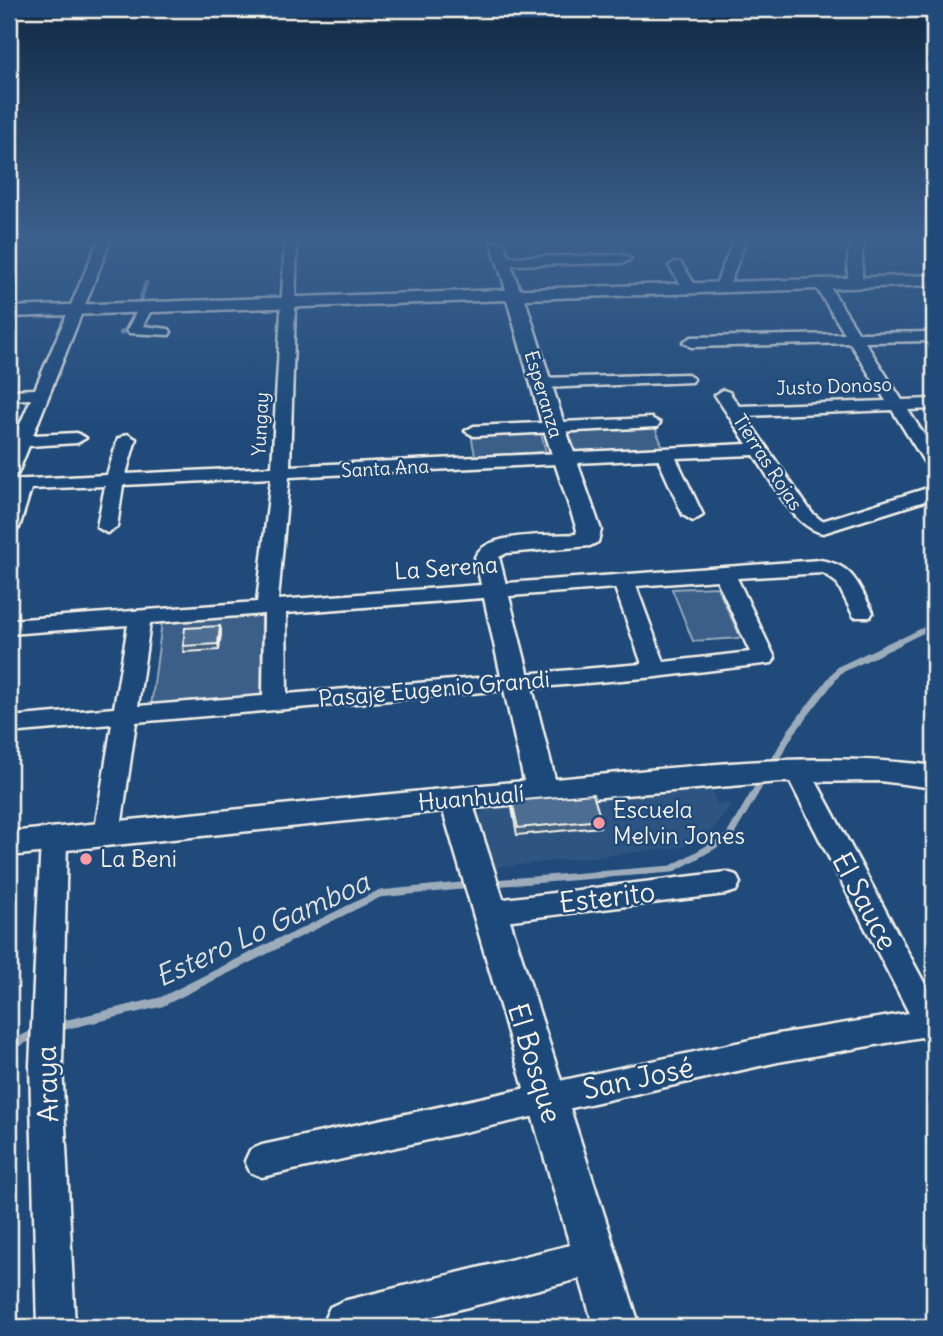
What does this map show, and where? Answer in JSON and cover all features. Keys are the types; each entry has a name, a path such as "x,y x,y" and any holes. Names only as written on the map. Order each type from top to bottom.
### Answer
{"street":[{"path":"9,528 15,442 40,394 77,304"},
{"path":"9,312 249,304"},
{"name":"Yungay","path":"275,703 271,608 287,304"},
{"name":"Esperanza","path":"494,590 486,557 495,548 581,541 589,537 517,304"},
{"path":"834,304 934,464"},
{"path":"145,308 134,330 164,332"},
{"path":"691,342 934,336"},
{"path":"541,383 685,379"},
{"path":"9,395 40,394"},
{"name":"Tierras Rojas","path":"723,394 804,517 816,526"},
{"name":"Justo Donoso","path":"735,411 934,404"},
{"path":"474,431 651,423"},
{"path":"15,442 77,438"},
{"path":"107,527 115,480 127,439"},
{"name":"Santa Ana","path":"14,481 115,480 761,449"},
{"path":"665,454 693,515"},
{"path":"816,526 823,527 934,492"},
{"name":"La Serena","path":"9,627 833,566 839,571 862,612"},
{"name":"Pasaje Eugenio Grandi","path":"9,725 656,670 765,658 724,572"},
{"path":"623,580 656,670"},
{"path":"494,590 542,791"},
{"path":"107,835 140,617"},
{"name":"Huanhualí","path":"9,844 455,798 788,771 880,770 934,777"},
{"name":"El Sauce","path":"788,771 933,1025"},
{"name":"El Bosque","path":"455,798 617,1327"},
{"name":"Araya","path":"54,840 46,1065 56,1327"},
{"name":"Esterito","path":"483,894 726,883"},
{"name":"San José","path":"262,1161 778,1048 933,1025"},
{"path":"343,1320 595,1257"}],"shaded area":[{"path":"654,425 663,447 576,452 567,428"},
{"path":"540,430 546,452 475,456 471,434"},
{"path":"717,587 741,638 693,641 672,589"},
{"path":"262,614 261,698 151,707 162,622"},
{"name":"Escuela Melvin Jones","path":"712,789 717,804 732,804 713,829 701,839 683,847 490,868 479,816 484,810"}],"building":[{"path":"220,626 218,644 183,646 185,628"},
{"path":"593,794 601,820 518,828 512,801"}],"waterway":[{"path":"121,333 126,330 135,313"},
{"name":"Estero Lo Gamboa","path":"895,644 934,625"},
{"name":"Estero Lo Gamboa","path":"772,765 791,732 839,670 898,642"},
{"name":"Estero Lo Gamboa","path":"493,883 672,869 729,837 764,777"},
{"name":"Estero Lo Gamboa","path":"280,943 379,894 471,885"},
{"name":"Estero Lo Gamboa","path":"56,1027 161,1002 283,941"},
{"name":"Estero Lo Gamboa","path":"9,1046 39,1032"}],"place":[{"name":"Escuela Melvin Jones","path":"599,823"},
{"name":"La Beni","path":"86,859"}]}
